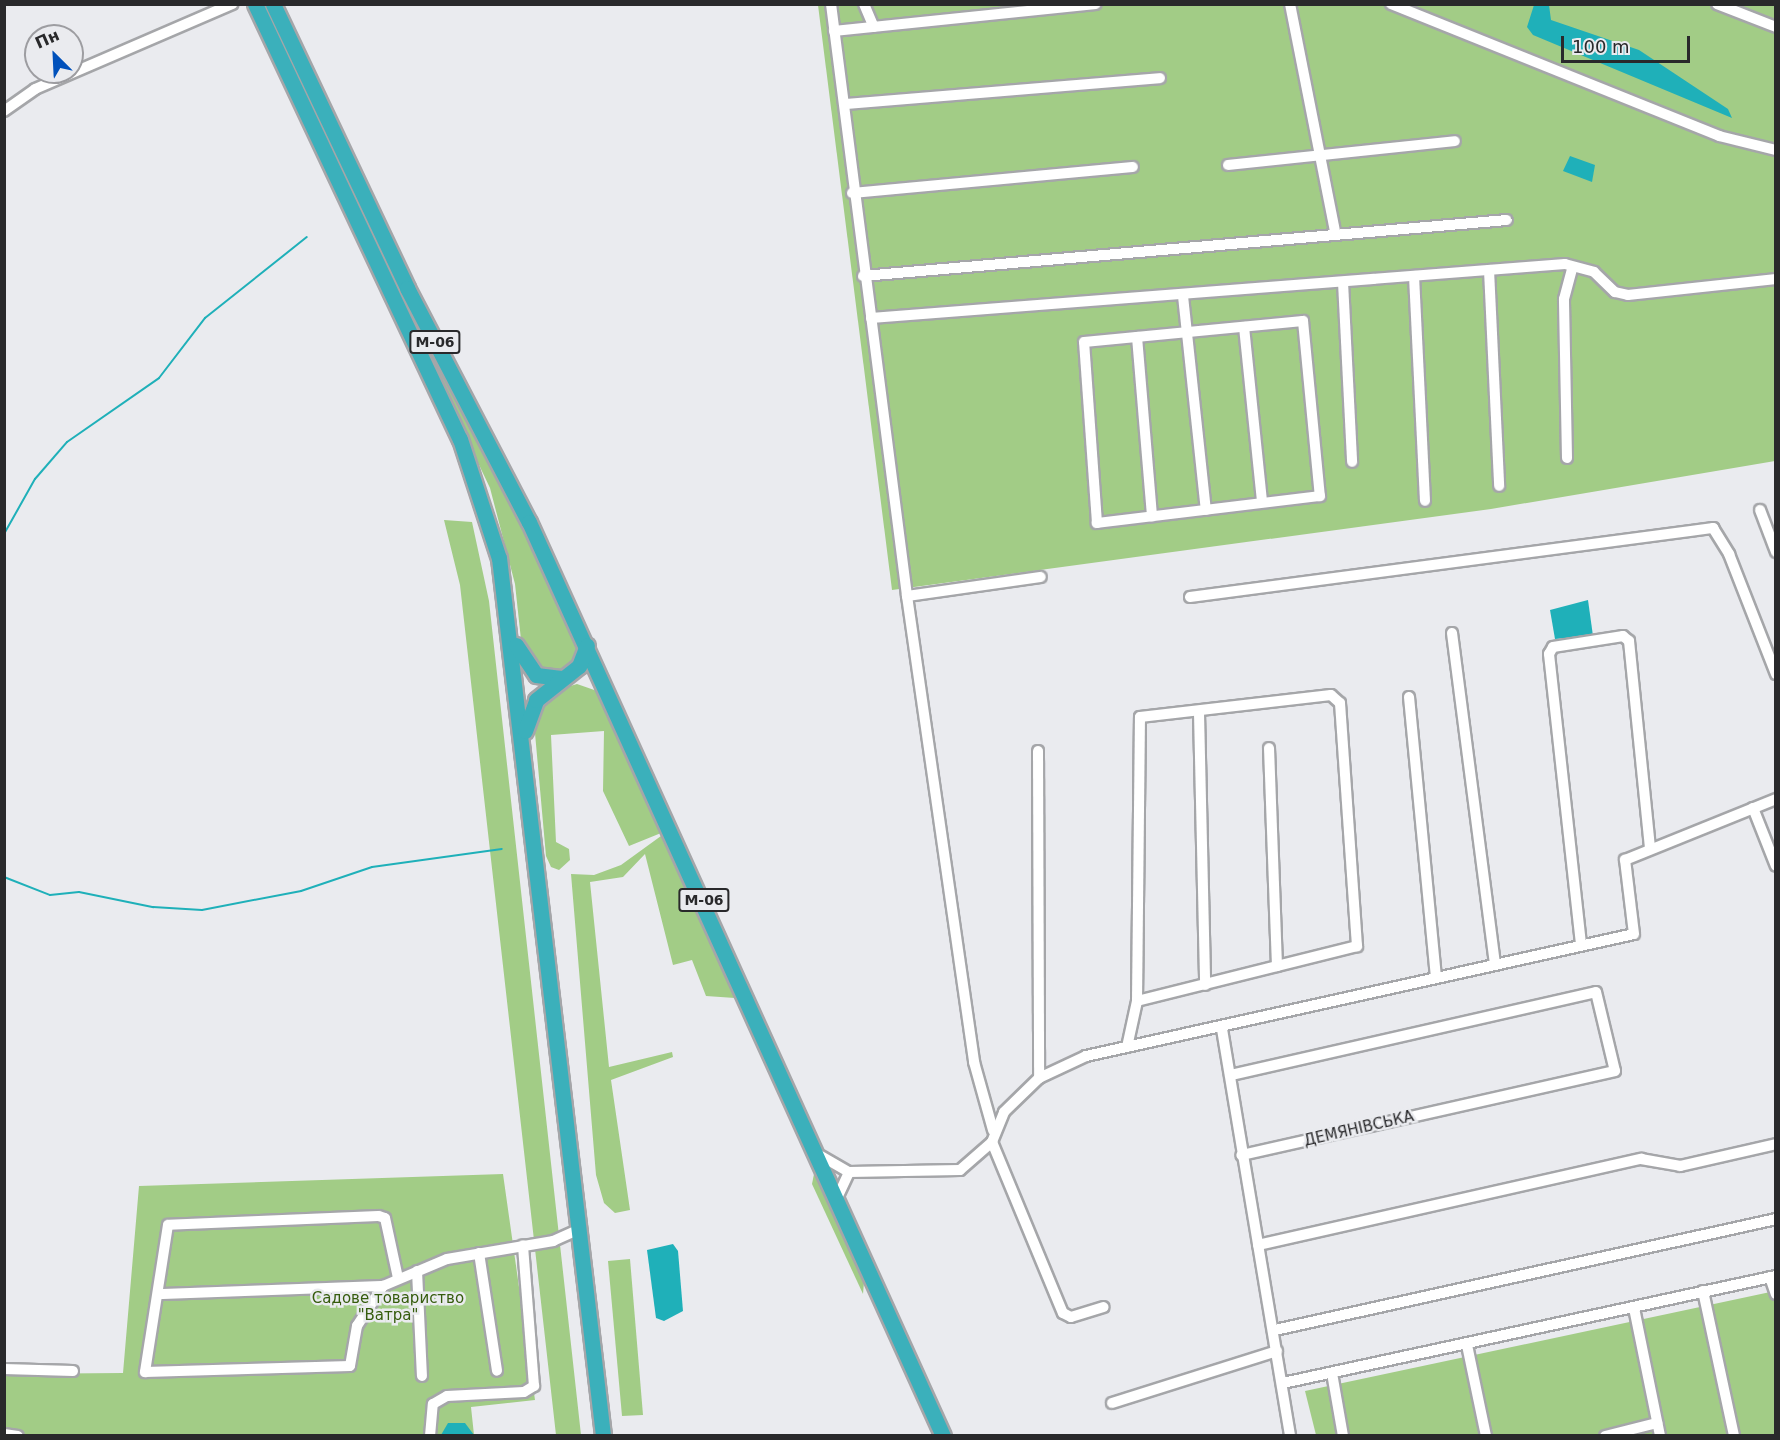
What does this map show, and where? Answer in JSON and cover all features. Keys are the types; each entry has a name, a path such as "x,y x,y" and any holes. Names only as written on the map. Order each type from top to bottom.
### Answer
{"highway":[{"name":"М-06","path":"255,4 460,439 499,558 510,628 603,1436"},
{"name":"М-06","path":"273,4 350,173 587,645 820,1156 944,1436"},
{"path":"510,628 527,668 543,678 565,677"},
{"path":"523,738 536,700 582,662 587,645"}],"street":[{"path":"4,111 35,89 232,4"},
{"path":"831,4 863,276 872,318 907,596 974,1062 992,1136 1063,1313 1071,1317 1104,1307"},
{"path":"864,4 874,27"},
{"path":"834,31 1096,4"},
{"path":"1290,4 1335,232"},
{"path":"1391,4 1719,136 1776,150"},
{"path":"1717,4 1776,27"},
{"path":"844,104 1160,78"},
{"path":"1228,165 1455,141"},
{"path":"852,193 1133,167"},
{"path":"863,276 1335,232 1507,220"},
{"path":"872,318 1183,296 1565,264 1572,269 1594,272 1615,292 1628,295 1776,279"},
{"path":"1567,458 1564,299 1572,269"},
{"path":"1489,270 1499,486"},
{"path":"1414,276 1425,501"},
{"path":"1343,282 1352,462"},
{"path":"1183,296 1191,332 1206,510"},
{"path":"1303,321 1320,496 1097,523 1084,342 1191,332 1303,321"},
{"path":"1245,327 1262,502"},
{"path":"1137,337 1152,516"},
{"path":"1760,510 1776,552"},
{"path":"1190,597 1703,527 1719,533 1776,674"},
{"path":"907,596 1041,577"},
{"path":"1452,633 1495,962"},
{"path":"1581,944 1549,654 1553,647 1623,636 1629,641 1650,848"},
{"path":"1127,1047 1137,1000 1140,717 1199,713 1331,695 1340,703 1357,946 1137,1000"},
{"path":"1409,697 1436,976"},
{"path":"1199,713 1205,985"},
{"path":"1269,748 1277,966"},
{"path":"1038,751 1039,1078"},
{"path":"820,1156 849,1172 960,1170 992,1136 1039,1078 1086,1056 1222,1029 1495,962 1634,934 1624,866 1629,857 1776,799"},
{"path":"1753,808 1776,866"},
{"name":"ДЕМЯНІВСЬКА","path":"1231,1075 1596,992 1615,1071 1241,1155"},
{"path":"1222,1029 1231,1075 1241,1155 1275,1330 1290,1436"},
{"path":"1258,1245 1641,1159 1680,1166 1776,1144"},
{"path":"838,1196 849,1172"},
{"path":"383,1286 357,1326 350,1366 144,1372 147,1340 161,1294 168,1226 173,1224 379,1216 385,1218 398,1278"},
{"path":"1275,1330 1776,1219"},
{"path":"161,1294 383,1286 417,1271 479,1253 554,1241 580,1229"},
{"path":"430,1436 433,1404 447,1396 524,1392 534,1386 523,1245"},
{"path":"479,1253 497,1371"},
{"path":"417,1271 422,1376"},
{"path":"1283,1383 1467,1345 1773,1276 1776,1294"},
{"path":"1703,1291 1734,1436"},
{"path":"1634,1308 1660,1436"},
{"path":"1467,1345 1486,1436"},
{"path":"1112,1403 1277,1351"},
{"path":"4,1369 73,1371"},
{"path":"1332,1373 1343,1436"},
{"path":"1605,1436 1658,1423"},
{"path":"4,1434 18,1436"}],"green space":[{"path":"261,5 267,5 577,642 575,659 563,671 546,674 522,649 515,584 490,488"},
{"path":"818,5 1775,5 1775,461 1491,509 892,590"},
{"path":"444,520 472,522 489,601 581,1435 556,1435 460,585"},
{"path":"577,684 600,692 666,831 629,846 603,791 604,731 551,735 556,842 569,849 570,860 559,870 551,867 546,856 534,722 550,692"},
{"path":"661,836 735,998 706,996 692,960 673,965 645,854 623,877 590,882 609,1067 672,1052 673,1057 611,1080 630,1210 615,1213 604,1203 596,1175 571,874 594,875 621,865"},
{"path":"815,1169 864,1282 863,1294 812,1184"},
{"name":"Садове товариство \"Ватра\"","path":"503,1174 535,1400 471,1407 474,1435 5,1435 4,1374 123,1373 139,1186"},
{"path":"630,1259 643,1415 622,1416 608,1261"},
{"path":"1775,1291 1775,1435 1316,1435 1305,1391"}],"water":[{"path":"1534,5 1549,5 1551,20 1639,50 1728,109 1732,118 1533,35 1527,27"},
{"path":"1570,156 1595,165 1592,182 1563,171"},
{"path":"1588,600 1593,636 1555,639 1550,610"},
{"path":"673,1244 678,1251 683,1311 664,1321 656,1318 647,1250"},
{"path":"448,1423 465,1423 474,1435 441,1435"}],"waterway":[{"path":"4,534 35,479 67,442 159,378 205,318 307,237"},
{"path":"4,877 50,895 79,892 153,907 202,910 301,891 372,867 502,849"}]}
